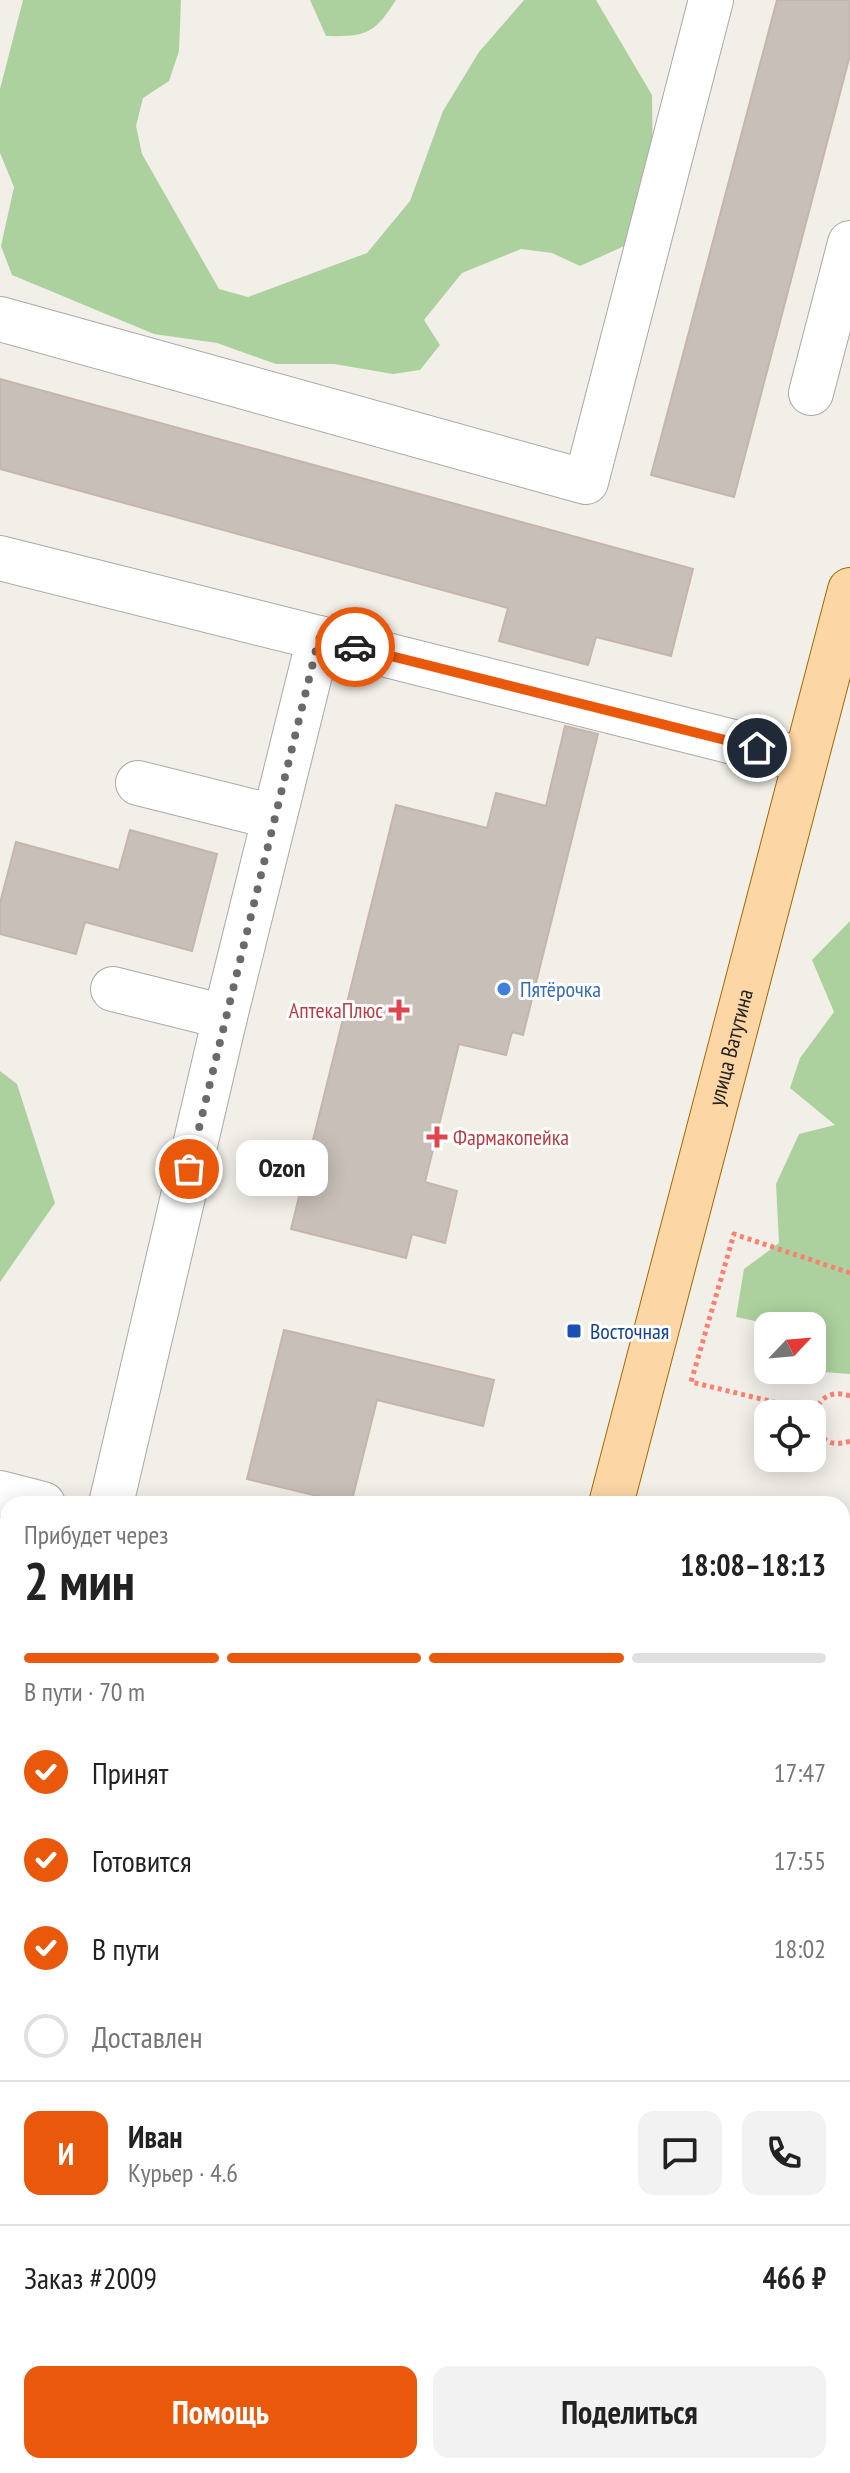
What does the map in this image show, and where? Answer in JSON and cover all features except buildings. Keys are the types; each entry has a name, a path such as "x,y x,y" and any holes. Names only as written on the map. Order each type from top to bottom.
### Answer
{"main road":[{"name":"улица Ватутина","path":"613,1496 850,590"}],"lane":[{"path":"0,319 586,482 711,0"},
{"path":"811,393 850,243"},
{"path":"0,558 319,638 654,707 805,760"},
{"path":"113,1496 225,1017 319,638"},
{"path":"138,783 274,817"},
{"path":"113,989 225,1017"}],"path":[{"path":"765,1400 691,1382 734,1234 850,1273"},
{"path":"822,1400 836,1394 850,1396"},
{"path":"826,1440 833,1443 850,1441"}],"green space":[{"path":"23,0 181,0 179,51 169,81 143,98 136,126 142,154 219,289 248,297 367,253 410,201 443,111 479,52 524,0 596,0 652,95 653,190 631,243 580,266 552,253 521,249 462,273 424,320 440,345 420,370 393,374 334,364 276,364 217,343 154,334 12,275 1,246 14,187 0,153 0,89"},
{"path":"310,0 396,0 375,27 368,31 351,36 326,36"},
{"path":"850,921 850,1374 826,1372 826,1312 754,1312 754,1321 736,1317 744,1269 779,1243 776,1184 799,1134 835,1125 790,1088 800,1058 834,1012 812,960"},
{"path":"0,1071 17,1084 55,1203 0,1282"}],"way so far":[{"path":"189,1169 319,638 355,647"}],"place":[{"name":"Пятёрочка","path":"504,989"},
{"name":"АптекаПлюс","path":"399,1010"},
{"name":"Фармакопейка","path":"437,1137"},
{"name":"Ozon","path":"189,1169"},
{"name":"Восточная","path":"574,1331"}],"route":[{"path":"355,647 757,748"}]}
